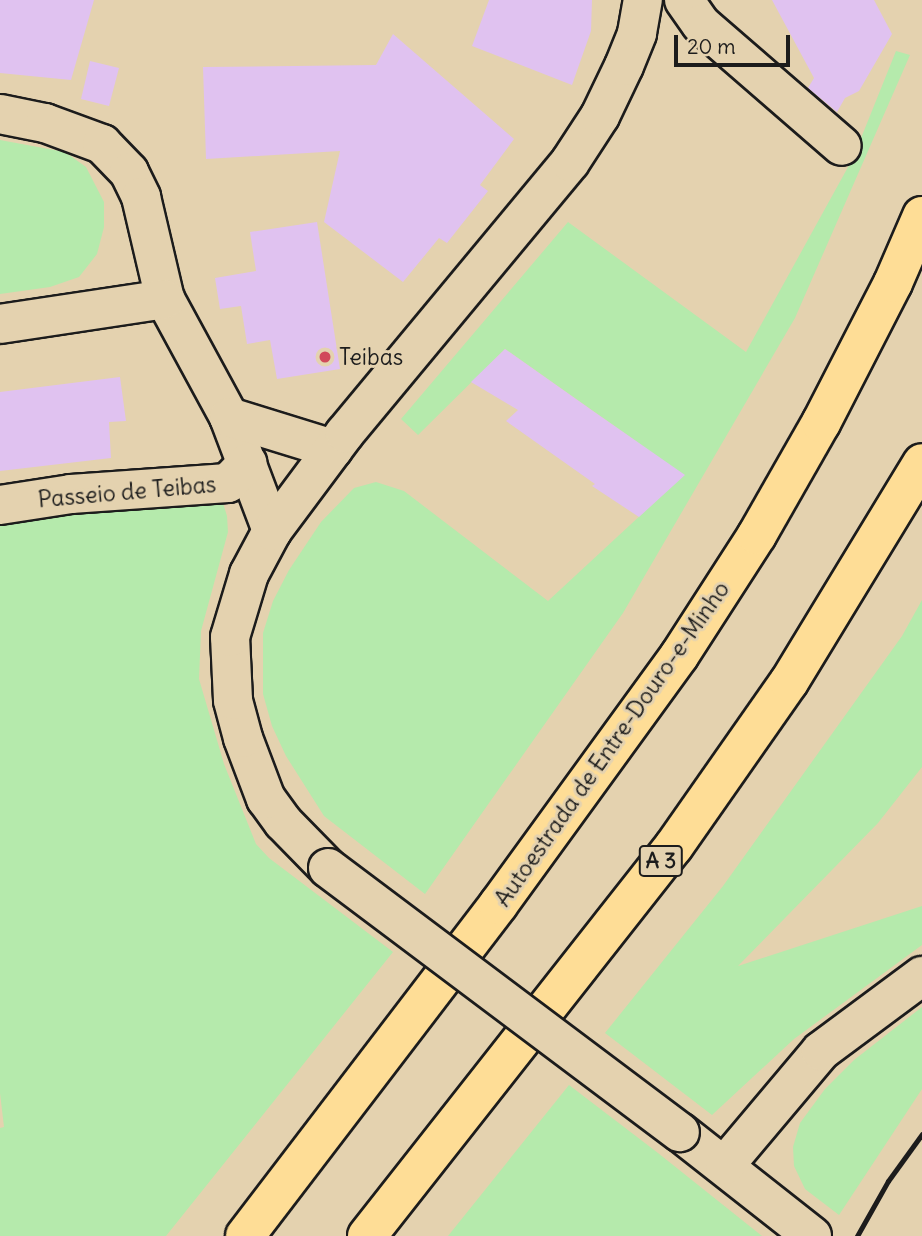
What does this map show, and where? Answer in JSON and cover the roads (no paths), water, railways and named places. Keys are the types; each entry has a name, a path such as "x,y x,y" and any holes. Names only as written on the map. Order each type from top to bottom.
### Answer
{"highway":[{"name":"Autoestrada de Entre-Douro-e-Minho","path":"245,1236 498,905 680,656 757,535 821,423 893,283 922,216"},
{"name":"A 3","path":"368,1236 674,846 789,682 922,463"}],"street":[{"path":"643,0 637,33 624,66 600,116 570,162 333,449 272,531 248,574 230,637 233,700 243,738 266,799 283,822 328,868 725,1165 807,1232"},
{"path":"684,0 701,24 842,146"},
{"path":"0,114 45,123 102,144 130,172 141,197 165,299 229,417 272,531"},
{"path":"0,324 165,299"},
{"path":"229,417 333,449"},
{"name":"Passeio de Teibas","path":"0,505 71,494 228,482 247,463"},
{"path":"725,1165 821,1051 922,976"}],"railway":[{"path":"857,1236 888,1181 922,1134"}],"place":[{"name":"Teibas","path":"325,357"}]}
